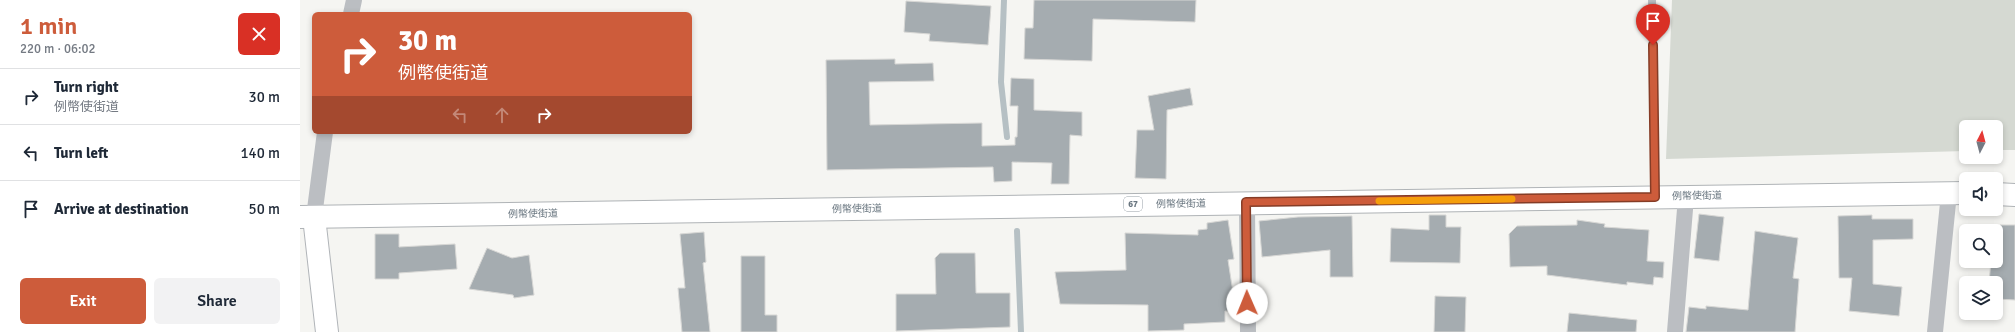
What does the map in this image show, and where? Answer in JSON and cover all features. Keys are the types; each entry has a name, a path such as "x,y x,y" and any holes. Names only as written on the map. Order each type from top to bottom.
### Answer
{"main road":[{"name":"例幣使街道","path":"307,217 1246,202 1958,193"},
{"path":"2003,194 2015,194"},
{"path":"307,217 327,332"}],"street":[{"path":"351,12 354,0"},
{"path":"307,217 325,134"},
{"path":"1935,332 1958,193"},
{"path":"1675,332 1686,197"},
{"path":"1246,202 1248,332"}],"lane":[{"path":"1652,0 1655,197"}],"shaded area":[{"path":"1672,0 2015,0 2015,150 2003,150 2003,120 1959,120 1959,151 1666,159"}],"building":[{"path":"1034,0 1196,0 1195,22 1093,19 1092,61 1024,59 1025,28 1033,28"},
{"path":"906,1 991,6 988,45 929,41 930,34 904,32"},
{"path":"895,59 895,64 933,63 934,81 869,82 870,125 982,123 982,146 1015,145 1015,137 1017,137 1018,106 1010,106 1011,78 1034,79 1034,110 1082,112 1082,136 1070,135 1069,184 1051,184 1052,163 1012,162 1012,181 994,182 993,167 827,170 826,60"},
{"path":"1190,88 1193,105 1167,110 1166,179 1135,178 1137,130 1154,130 1148,96"},
{"path":"1699,214 1724,217 1719,261 1694,258"},
{"path":"1429,215 1446,215 1446,227 1461,227 1460,263 1390,262 1391,228 1429,230"},
{"path":"1872,215 1872,219 1913,219 1913,239 1873,240 1873,284 1902,287 1899,316 1849,311 1852,278 1839,278 1838,216"},
{"path":"1352,216 1353,277 1330,277 1330,250 1262,257 1259,221 1298,217"},
{"path":"1228,220 1234,259 1228,260 1236,312 1225,311 1225,322 1184,324 1184,330 1148,331 1148,305 1060,304 1055,272 1126,270 1125,233 1198,235 1198,230 1207,229 1207,223"},
{"path":"1577,220 1605,224 1604,227 1649,230 1647,261 1664,262 1663,278 1654,277 1653,285 1627,282 1627,285 1547,275 1547,266 1510,267 1509,234 1517,226 1577,225"},
{"path":"2003,225 2015,225 2015,300 2003,299 2003,276 1990,276 1990,268 2003,268"},
{"path":"1755,231 1798,238 1793,278 1799,279 1795,332 1686,332 1689,307 1706,309 1706,306 1748,310"},
{"path":"704,232 706,262 703,263 710,332 682,332 678,288 685,288 680,234"},
{"path":"375,234 399,234 399,247 455,244 457,269 399,273 399,279 375,279"},
{"path":"487,248 512,258 529,255 534,295 514,298 513,295 469,289"},
{"path":"940,253 975,253 976,293 1010,293 1010,327 896,331 896,294 936,294 935,258"},
{"path":"741,256 765,256 765,315 777,315 777,332 741,332"},
{"path":"1435,296 1466,297 1465,332 1434,332"},
{"path":"1569,313 1637,320 1636,332 1567,332"}],"waterway":[{"path":"1004,0 1001,82 1007,137"},
{"path":"1017,231 1021,332"}],"slow traffic":[{"path":"1379,201 1512,199"}],"route":[{"path":"1247,303 1246,202 1655,197 1653,45"}]}
